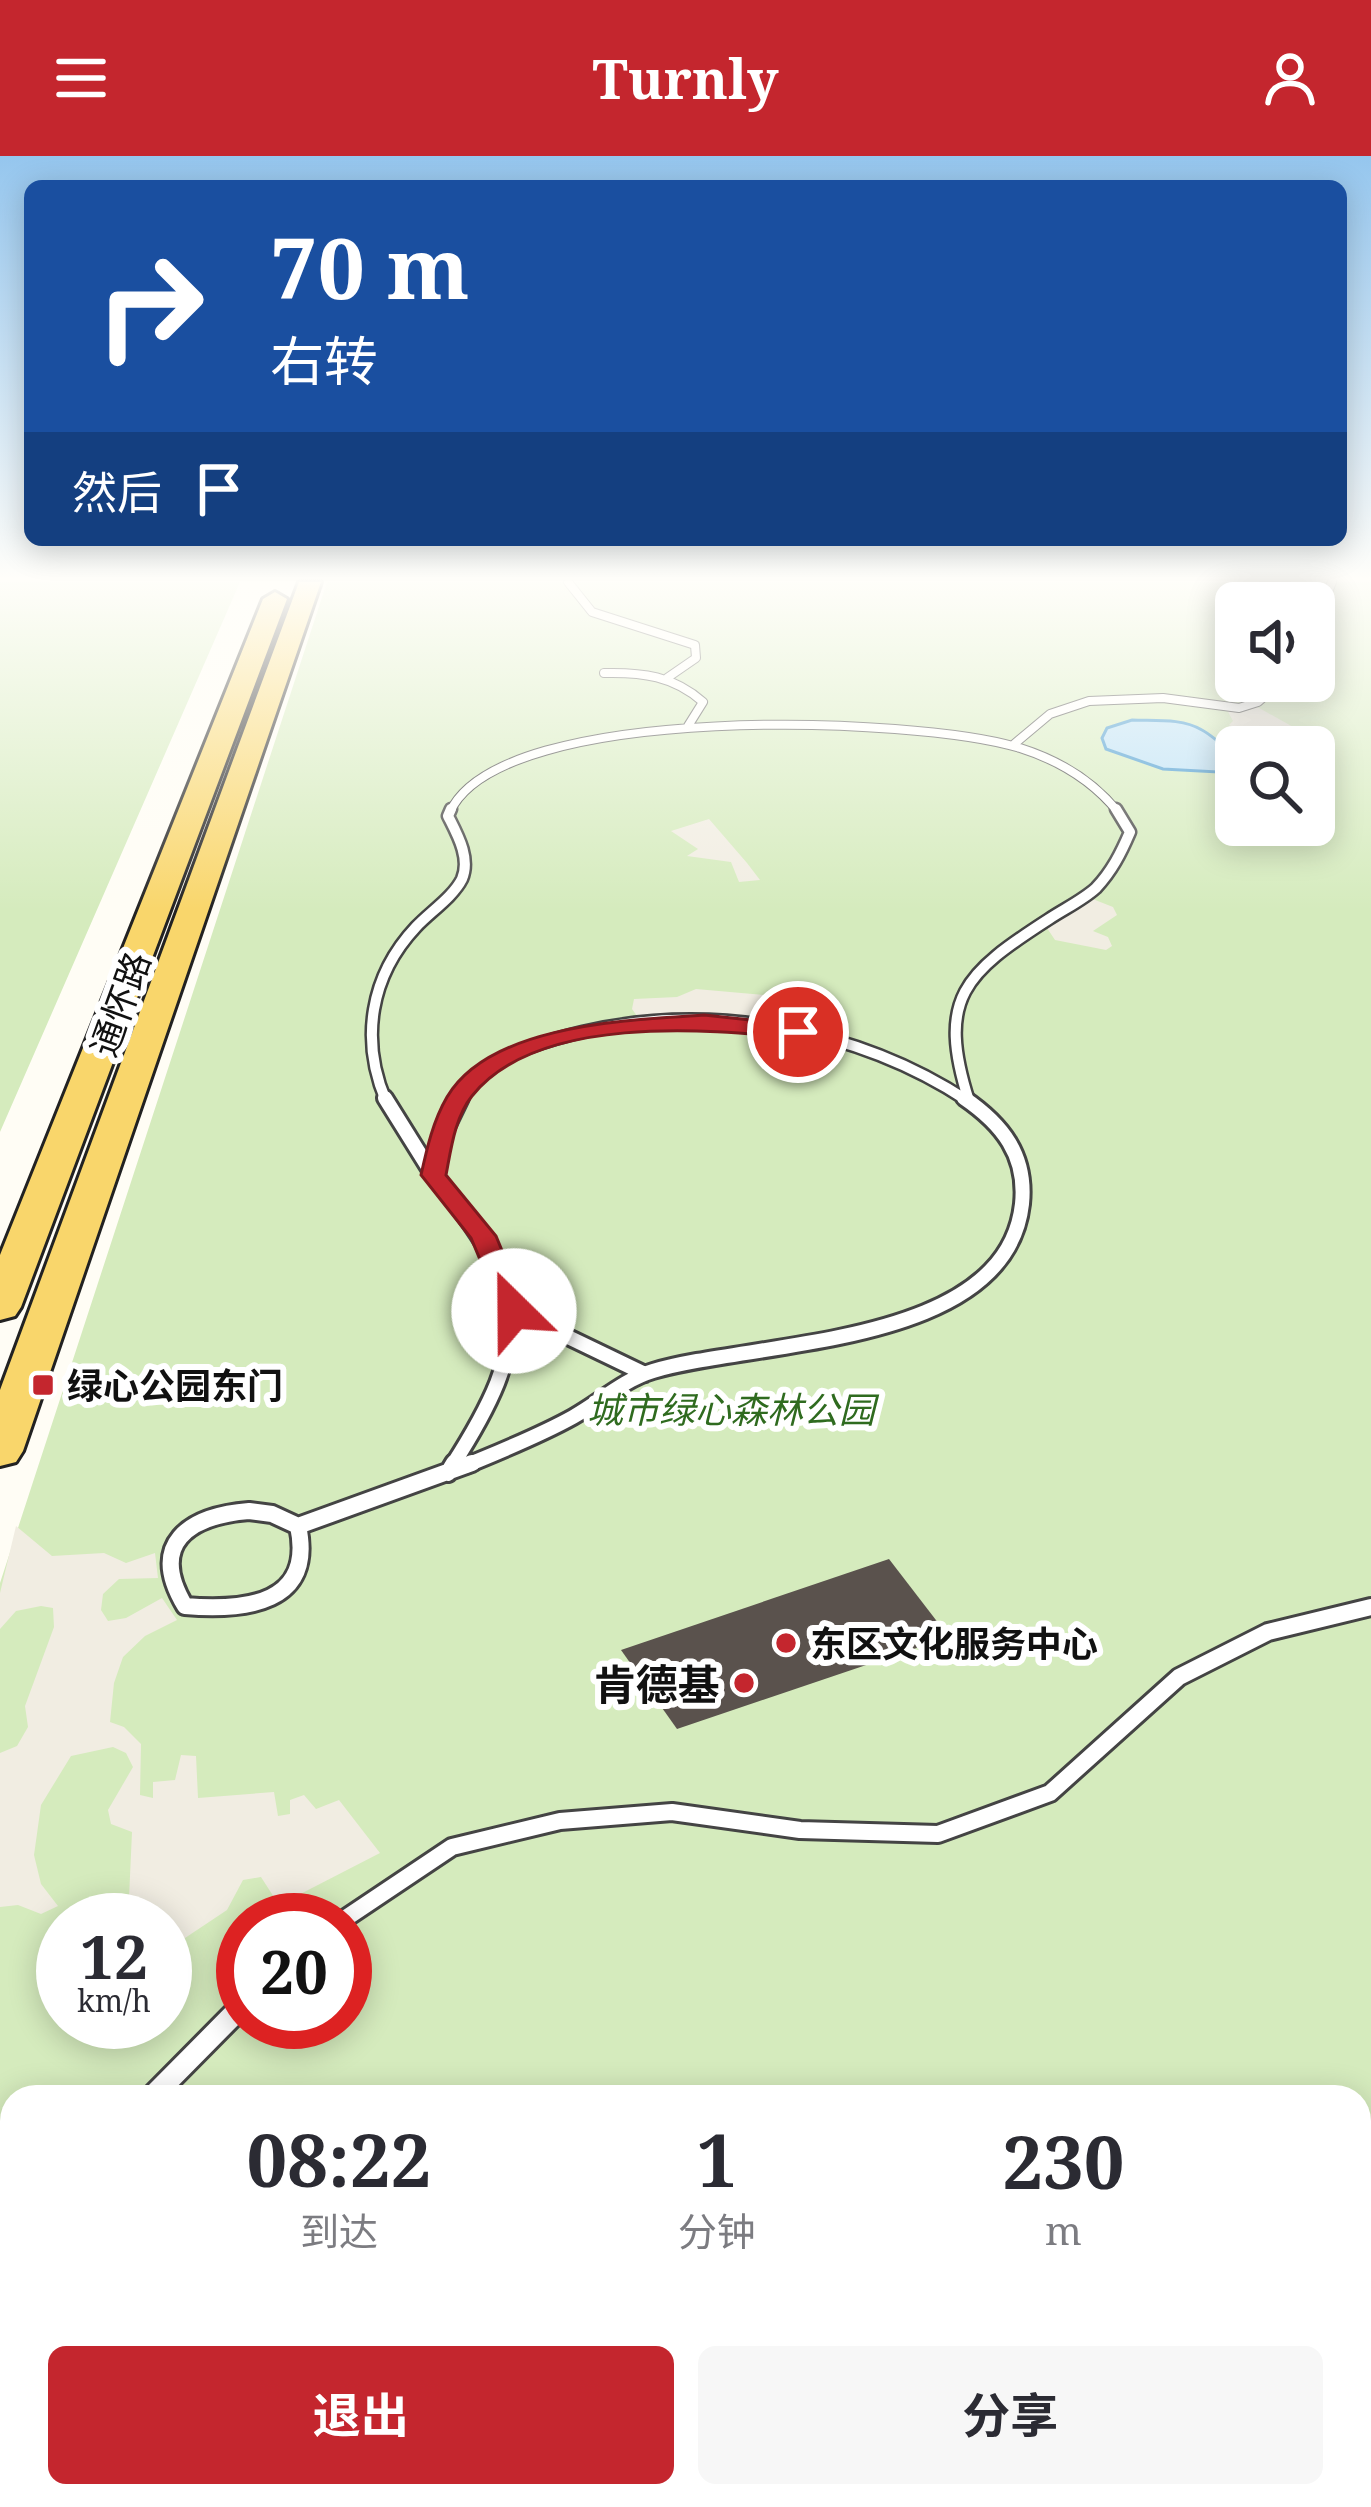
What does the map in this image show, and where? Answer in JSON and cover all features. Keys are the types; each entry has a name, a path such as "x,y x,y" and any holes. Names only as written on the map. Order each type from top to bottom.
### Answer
{"main road":[{"name":"通怀路","path":"0,1307 239,692"},
{"name":"通怀路","path":"0,1451 271,692"}],"lane":[{"path":"688,726 703,702 692,692"},
{"path":"1013,745 1050,714 1089,701 1163,698 1239,708 1255,702"},
{"path":"448,1473 491,1409 513,1348 514,1311 484,1236 406,1144 381,1100 372,1058 380,985 395,952 462,878 466,864 462,843 448,816 459,794 539,754 688,726 879,726 1013,745 1092,784 1118,807 1130,832 1117,862 1093,891 1015,939 975,972 952,1035 970,1102"},
{"path":"298,1526 304,1560 292,1584 264,1601 225,1611 185,1606 168,1586 165,1564 170,1547 210,1516 271,1514 298,1526 448,1473 574,1417 645,1374 859,1333 943,1303 994,1266 1020,1228 1024,1168 1011,1136 921,1071 859,1046 798,1032 704,1022 590,1029 493,1063 459,1096 442,1133 433,1175"},
{"path":"514,1311 645,1374"},
{"path":"372,1900 452,1846 560,1822 672,1812 800,1830 938,1834 1050,1793 1179,1678 1268,1631 1371,1607"},
{"path":"164,2085 216,2032"}],"green space":[{"path":"0,692 192,692 0,1132"},
{"name":"城市绿心森林公园","path":"291,692 1215,692 1215,702 1335,702 1335,692 1371,692 1371,2085 0,2085 0,1583"}],"shaded area":[{"path":"1252,704 1291,726 1231,726 1226,708"},
{"path":"709,819 760,880 739,882 731,862 687,856 698,849 671,831"},
{"path":"1085,896 1113,907 1117,915 1093,931 1108,937 1112,946 1106,950 1055,940 1043,922"},
{"path":"696,989 786,997 838,1016 798,1032 756,1025 642,1023 632,1009 634,999 677,997"},
{"path":"16,1526 52,1556 104,1553 126,1563 155,1553 158,1578 119,1579 103,1594 101,1610 108,1621 126,1618 162,1598 177,1620 145,1636 123,1657 114,1683 110,1722 124,1727 141,1744 140,1795 153,1798 153,1782 175,1780 181,1755 196,1756 198,1798 274,1792 278,1816 290,1814 290,1800 304,1795 316,1809 339,1800 380,1853 302,1893 271,1893 261,1877 243,1880 236,1893 216,1893 216,1917 192,1933 192,1893 129,1893 132,1832 111,1824 108,1810 133,1767 126,1753 113,1747 71,1756 41,1805 34,1855 48,1893 36,1893 36,1912 18,1905 0,1907 0,1753 17,1746 28,1727 25,1706 54,1627 53,1608 41,1606 16,1611 0,1629 0,1593"}],"water":[{"path":"1132,720 1194,726 1215,739 1215,772 1163,769 1106,749 1102,738 1107,728"}],"building":[{"name":"东区文化服务中心","path":"889,1559 949,1637 677,1729 621,1650"}],"place":[{"name":"绿心公园东门","path":"43,1385"},
{"name":"东区文化服务中心","path":"786,1643"},
{"name":"肯德基","path":"744,1683"}],"route":[{"path":"514,1311 484,1236 433,1175 442,1133 459,1096 493,1063 590,1029 704,1022 798,1032"}]}
